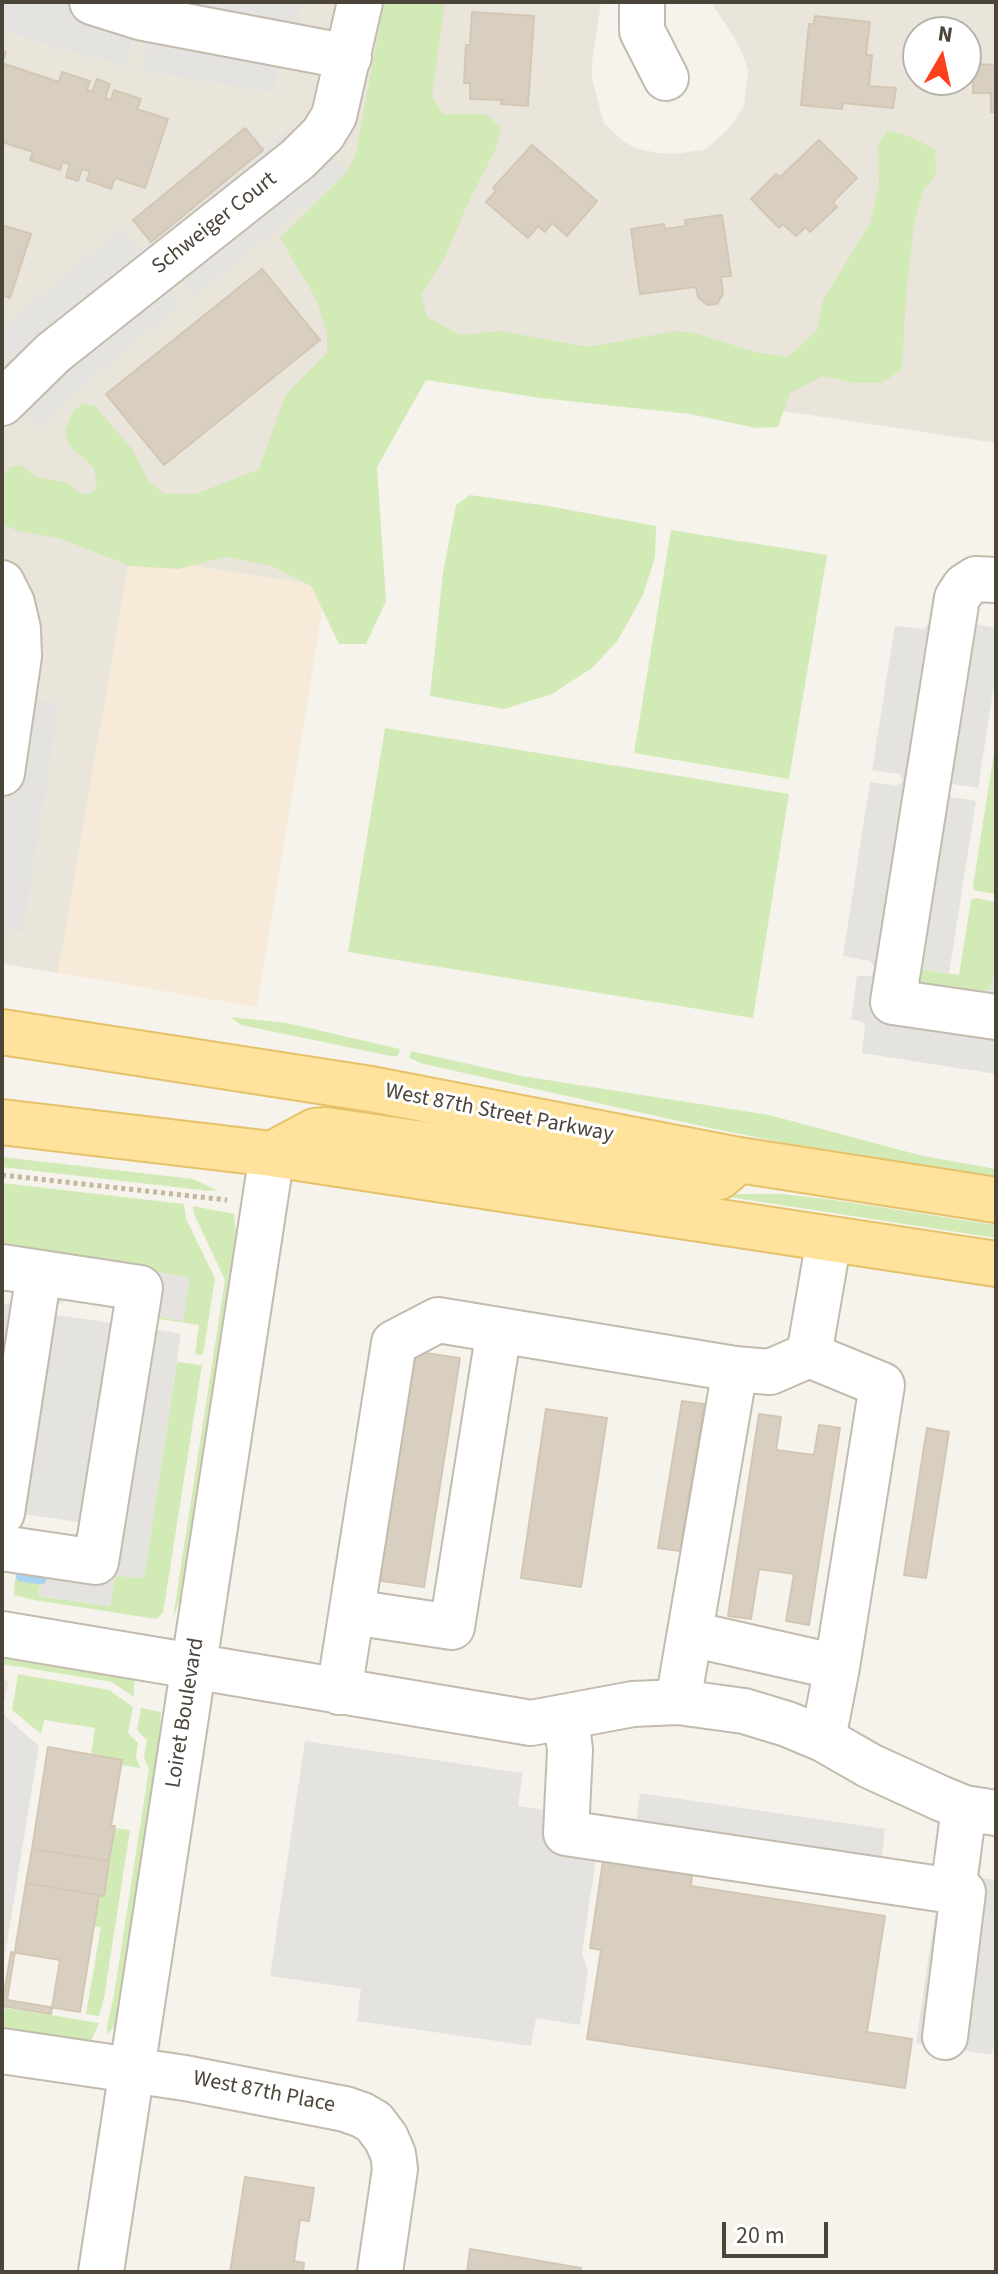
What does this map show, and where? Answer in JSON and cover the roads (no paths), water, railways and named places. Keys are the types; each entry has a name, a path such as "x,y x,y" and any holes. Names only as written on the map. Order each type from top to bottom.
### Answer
{"main road":[{"name":"West 87th Street Parkway","path":"2,1032 371,1089 739,1160 996,1200"},
{"path":"2,1122 272,1154 996,1264"},
{"path":"272,1154 315,1131 326,1130 670,1180 698,1182 719,1177 739,1160"}],"street":[{"path":"92,2 143,18 349,57"},
{"name":"Schweiger Court","path":"2,403 53,353 298,159 323,134 334,116 360,2"},
{"path":"642,2 642,31 666,78"},
{"path":"996,580 976,579 965,586 957,598 893,1002 996,1017"},
{"path":"2,583 12,603 18,629 19,656 2,773"},
{"name":"Loiret Boulevard","path":"101,2272 272,1154"},
{"path":"809,1355 829,1239"},
{"path":"2,1513 21,1270 140,1288 96,1562 2,1548"},
{"path":"339,1692 394,1343 438,1320 735,1369 770,1372 809,1355 882,1385 823,1739"},
{"path":"352,1612 452,1627 499,1330"},
{"path":"678,1702 735,1369"},
{"path":"2,1634 531,1723 633,1704 678,1702 744,1711 823,1739 870,1766 980,1811 953,1891"},
{"path":"691,1634 837,1667"},
{"path":"566,1717 570,1750 566,1833 963,1892 945,2037"},
{"name":"West 87th Place","path":"2,2051 185,2078 345,2109 374,2122 386,2138 395,2169 380,2272"}],"waterway":[{"path":"21,1576 41,1579"}]}
